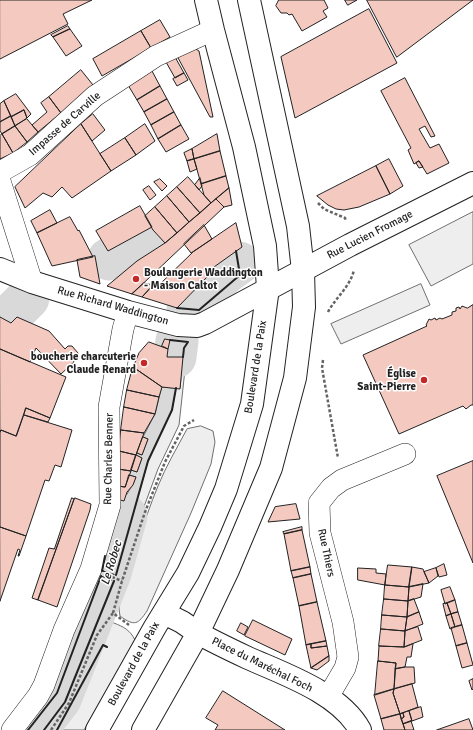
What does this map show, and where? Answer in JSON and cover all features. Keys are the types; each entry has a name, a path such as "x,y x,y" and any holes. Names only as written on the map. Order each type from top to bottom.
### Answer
{"main road":[{"name":"Boulevard de la Paix","path":"97,730 164,612 188,573 210,527 226,489 252,404 268,288 265,246 244,147 206,0"},
{"path":"143,730 198,633 228,570 271,468 295,378 304,307 303,271 298,226 249,0"},
{"name":"Rue Lucien Fromage","path":"268,288 473,183"},
{"name":"Rue Richard Waddington","path":"0,269 32,282 128,312 178,324 197,326 268,288"},
{"name":"Place du Maréchal Foch","path":"164,612 221,646 296,679 328,697 345,711 360,730"}],"street":[{"name":"Impasse de Carville","path":"0,172 30,155 95,96 156,56 213,30"},
{"path":"0,181 32,282"},
{"name":"Rue Charles Benner","path":"12,730 44,685 64,630 91,569 110,505 110,407 123,329 128,312"},
{"name":"Rue Thiers","path":"328,697 344,668 348,657 343,622 320,533 319,503 331,488 342,480 405,454"}],"path":[{"path":"51,730 69,703 97,635 113,613 145,512 165,462 184,426 194,420"},
{"path":"115,578 122,581"},
{"path":"113,613 134,627"}],"shaded area":[{"path":"473,212 473,264 431,286 409,245"},
{"path":"421,284 430,305 341,344 331,324"},
{"path":"188,342 179,425 158,469 132,539 122,573 116,575 148,461 172,410 176,388 180,388 184,348"},
{"path":"201,426 213,431 215,442 211,464 191,513 147,611 138,621 133,623 129,622 120,616 119,609 121,596 143,527 164,471 187,429"},
{"path":"114,581 117,583 115,598 95,633 72,692 59,716 47,730 45,730 65,702"},
{"path":"114,623 126,629 135,640 84,730 53,730 70,704 101,633 108,626"}],"water":[{"path":"162,387 176,388 172,410 148,461 116,575 102,571 118,499 124,501 135,480 136,477 129,475 131,470 137,472 142,458 136,455 137,453 142,455 148,439 143,437 155,414"},
{"path":"101,576 114,581 65,702 44,730 28,730 57,693"}],"building":[{"path":"0,0 92,0 63,14 68,24 0,59"},
{"path":"279,0 324,0 328,8 323,11 327,17 302,31 292,14 289,15 287,13 281,13 276,6"},
{"path":"345,0 357,0 348,5"},
{"path":"367,0 473,0 397,57"},
{"path":"369,9 397,63 295,118 281,57"},
{"path":"160,20 170,37 151,48 141,31"},
{"path":"68,26 70,29 53,37 51,35"},
{"path":"70,29 82,46 66,56 53,37"},
{"path":"141,31 151,48 102,76 93,59"},
{"path":"193,47 199,51 213,117 210,117 177,56"},
{"path":"175,57 184,73 175,78 166,62"},
{"path":"81,70 93,85 61,113 49,97"},
{"path":"152,71 160,86 137,100 128,85"},
{"path":"184,73 188,80 177,86 173,79"},
{"path":"405,78 435,136 431,137 425,126 419,129 430,148 439,144 449,163 427,174 419,161 414,164 408,150 411,148 381,91"},
{"path":"160,86 167,99 144,112 137,100"},
{"path":"16,94 31,114 27,118 24,110 11,117 4,101"},
{"path":"49,97 61,113 38,132 32,125 47,112 41,103"},
{"path":"167,99 174,112 151,125 144,112"},
{"path":"4,101 11,116 0,122 0,104"},
{"path":"24,110 27,118 15,126 11,117"},
{"path":"174,112 181,125 158,139 151,125"},
{"path":"93,114 105,130 92,141 81,124"},
{"path":"11,116 15,126 2,134 0,131 0,122"},
{"path":"27,119 38,132 27,142 15,126"},
{"path":"81,124 111,171 72,198 62,187 52,197 43,193 25,208 15,187"},
{"path":"145,124 155,141 136,155 125,138"},
{"path":"181,125 189,139 166,152 158,139"},
{"path":"15,126 27,142 13,153 2,134"},
{"path":"2,134 13,153 0,159 0,136"},
{"path":"217,134 220,151 194,159 192,149"},
{"path":"125,138 136,155 111,171 100,154"},
{"path":"192,149 194,159 187,161 184,153"},
{"path":"220,151 226,176 201,184 194,159"},
{"path":"194,159 197,169 190,172 187,161"},
{"path":"389,159 403,186 390,194 376,166"},
{"path":"419,161 423,167 419,168 416,163"},
{"path":"376,166 390,194 359,207 344,210 336,209 328,205 317,196"},
{"path":"226,176 229,188 211,203 204,195 201,184"},
{"path":"188,177 211,203 200,213 177,187"},
{"path":"200,178 202,186 199,190 195,185"},
{"path":"160,179 167,186 162,191 154,182"},
{"path":"149,186 156,195 150,200 143,190"},
{"path":"177,187 200,213 189,222 167,196"},
{"path":"229,188 232,205 224,207 216,199"},
{"path":"167,196 189,222 177,233 155,207"},
{"path":"216,199 224,207 132,294 107,286 137,261 165,243"},
{"path":"140,206 152,227 108,251 96,231"},
{"path":"155,207 177,233 165,243 153,230 145,216"},
{"path":"50,210 57,223 37,233 31,221"},
{"path":"70,217 78,231 79,230 93,257 52,266 37,233"},
{"path":"236,223 242,247 207,272 209,275 177,308 142,297 153,285 160,284 193,252"},
{"path":"204,225 212,239 191,253 184,244"},
{"path":"95,256 100,284 80,277 77,260"},
{"path":"144,283 153,285 142,297 132,294"},
{"name":"Église Saint-Pierre","path":"473,305 473,405 466,409 463,406 399,434 363,355 427,326 426,325 429,319 442,319 452,315 452,312 456,311 456,308 459,307 460,309 462,306 467,308"},
{"path":"0,317 11,323 17,317 49,331 65,349 68,346 72,346 78,353 77,357 73,360 74,362 61,374 36,348 30,362 0,349"},
{"path":"165,339 170,340 168,349 162,346"},
{"path":"149,342 168,349 167,357 183,357 180,389 162,387 133,367 139,353"},
{"path":"0,349 66,377 50,418 26,408 16,436 1,430 0,432"},
{"path":"133,367 162,387 159,397 127,390"},
{"path":"127,390 159,397 155,414 124,407"},
{"path":"124,407 155,414 144,433 121,430"},
{"path":"26,408 50,418 48,422 24,415"},
{"path":"24,415 72,430 61,467 55,465 49,481 45,480 26,536 0,527 0,432 1,430 16,436"},
{"path":"121,430 144,433 136,455 119,451"},
{"path":"143,437 148,439 142,455 137,453"},
{"path":"119,451 136,455 131,471 118,469"},
{"path":"136,455 142,458 137,472 131,470"},
{"path":"473,461 473,563 437,476"},
{"path":"118,469 131,471 125,487 117,486"},
{"path":"129,475 136,477 133,485 127,492 124,501 116,499 118,486 125,487"},
{"path":"72,498 74,499 38,600 32,598 49,548 54,549"},
{"path":"75,498 91,504 57,607 38,600"},
{"path":"296,504 300,519 268,522 275,507"},
{"path":"0,527 26,536 19,556 20,550 18,549 0,601"},
{"path":"302,527 302,530 284,534 283,532"},
{"path":"302,530 310,567 291,571 284,534"},
{"path":"444,564 447,575 439,577 436,568"},
{"path":"388,565 412,567 409,587 385,585"},
{"path":"310,567 311,574 293,578 291,571"},
{"path":"412,567 423,569 429,583 409,587"},
{"path":"358,568 376,569 376,573 386,574 385,585 358,580"},
{"path":"436,568 438,576 429,583 424,572"},
{"path":"311,574 317,602 299,606 293,578"},
{"path":"423,584 421,597 408,601 409,587"},
{"path":"385,585 409,587 408,601 384,599"},
{"path":"450,587 455,600 445,604 441,590"},
{"path":"384,599 408,601 407,617 382,615"},
{"path":"414,599 419,612 407,617 408,601"},
{"path":"455,600 458,612 451,614 447,603"},
{"path":"317,602 326,641 306,645 299,606"},
{"path":"447,603 451,614 446,616 443,604"},
{"path":"419,612 423,624 405,631 407,617"},
{"path":"458,612 462,625 455,627 451,614"},
{"path":"451,614 455,627 450,629 446,616"},
{"path":"382,615 407,617 405,631 381,629"},
{"path":"253,620 292,639 285,655 245,636"},
{"path":"241,623 248,627 244,635 237,631"},
{"path":"462,625 467,643 456,646 451,628"},
{"path":"418,627 422,640 404,647 405,631"},
{"path":"381,629 405,631 404,647 379,646"},
{"path":"326,641 327,646 311,648 311,644"},
{"path":"467,643 473,665 462,668 456,646"},
{"path":"311,644 311,648 327,646 329,656 311,668 306,645"},
{"path":"413,644 411,657 407,657 405,667 395,669 396,663 378,661 379,646 404,647"},
{"path":"329,656 329,661 317,670 311,668"},
{"path":"378,661 396,663 394,689 375,695"},
{"path":"414,667 415,683 394,689 395,669"},
{"path":"473,679 473,689 472,690 469,681"},
{"path":"412,684 418,707 400,714 393,693 394,689"},
{"path":"394,689 393,693 400,714 381,719 374,695"},
{"path":"223,691 285,730 215,730 218,725 206,718"},
{"path":"421,707 423,717 412,721 409,711"},
{"path":"409,711 412,721 403,724 401,719 404,717 403,713"},
{"path":"403,713 404,717 401,719 400,714"},
{"path":"400,714 405,730 384,730 381,719"},
{"path":"469,719 473,730 437,730"},
{"path":"411,721 414,730 405,730 403,724"}],"waterway":[{"path":"109,259 152,238"},
{"name":"Le Robec","path":"188,309 224,274 239,263"},
{"path":"13,313 28,298"},
{"name":"Le Robec","path":"175,357 177,341"},
{"name":"Le Robec","path":"36,730 60,699 110,573 126,516"}],"fence":[{"path":"103,571 116,575"},
{"path":"101,576 114,581"}],"wall":[{"path":"177,308 199,310 240,275 236,251"},
{"path":"170,340 188,342 184,348 183,357"},
{"path":"116,575 148,461 172,410 176,388"},
{"path":"103,571 105,556"},
{"path":"28,730 57,693 101,576"},
{"path":"44,730 65,702 114,581"},
{"path":"57,730 103,645 107,647"}],"place":[{"name":"Boulangerie Waddington - Maison Caltot","path":"136,279"},
{"name":"boucherie charcuterie Claude Renard","path":"144,363"},
{"name":"Église Saint-Pierre","path":"424,380"}]}
